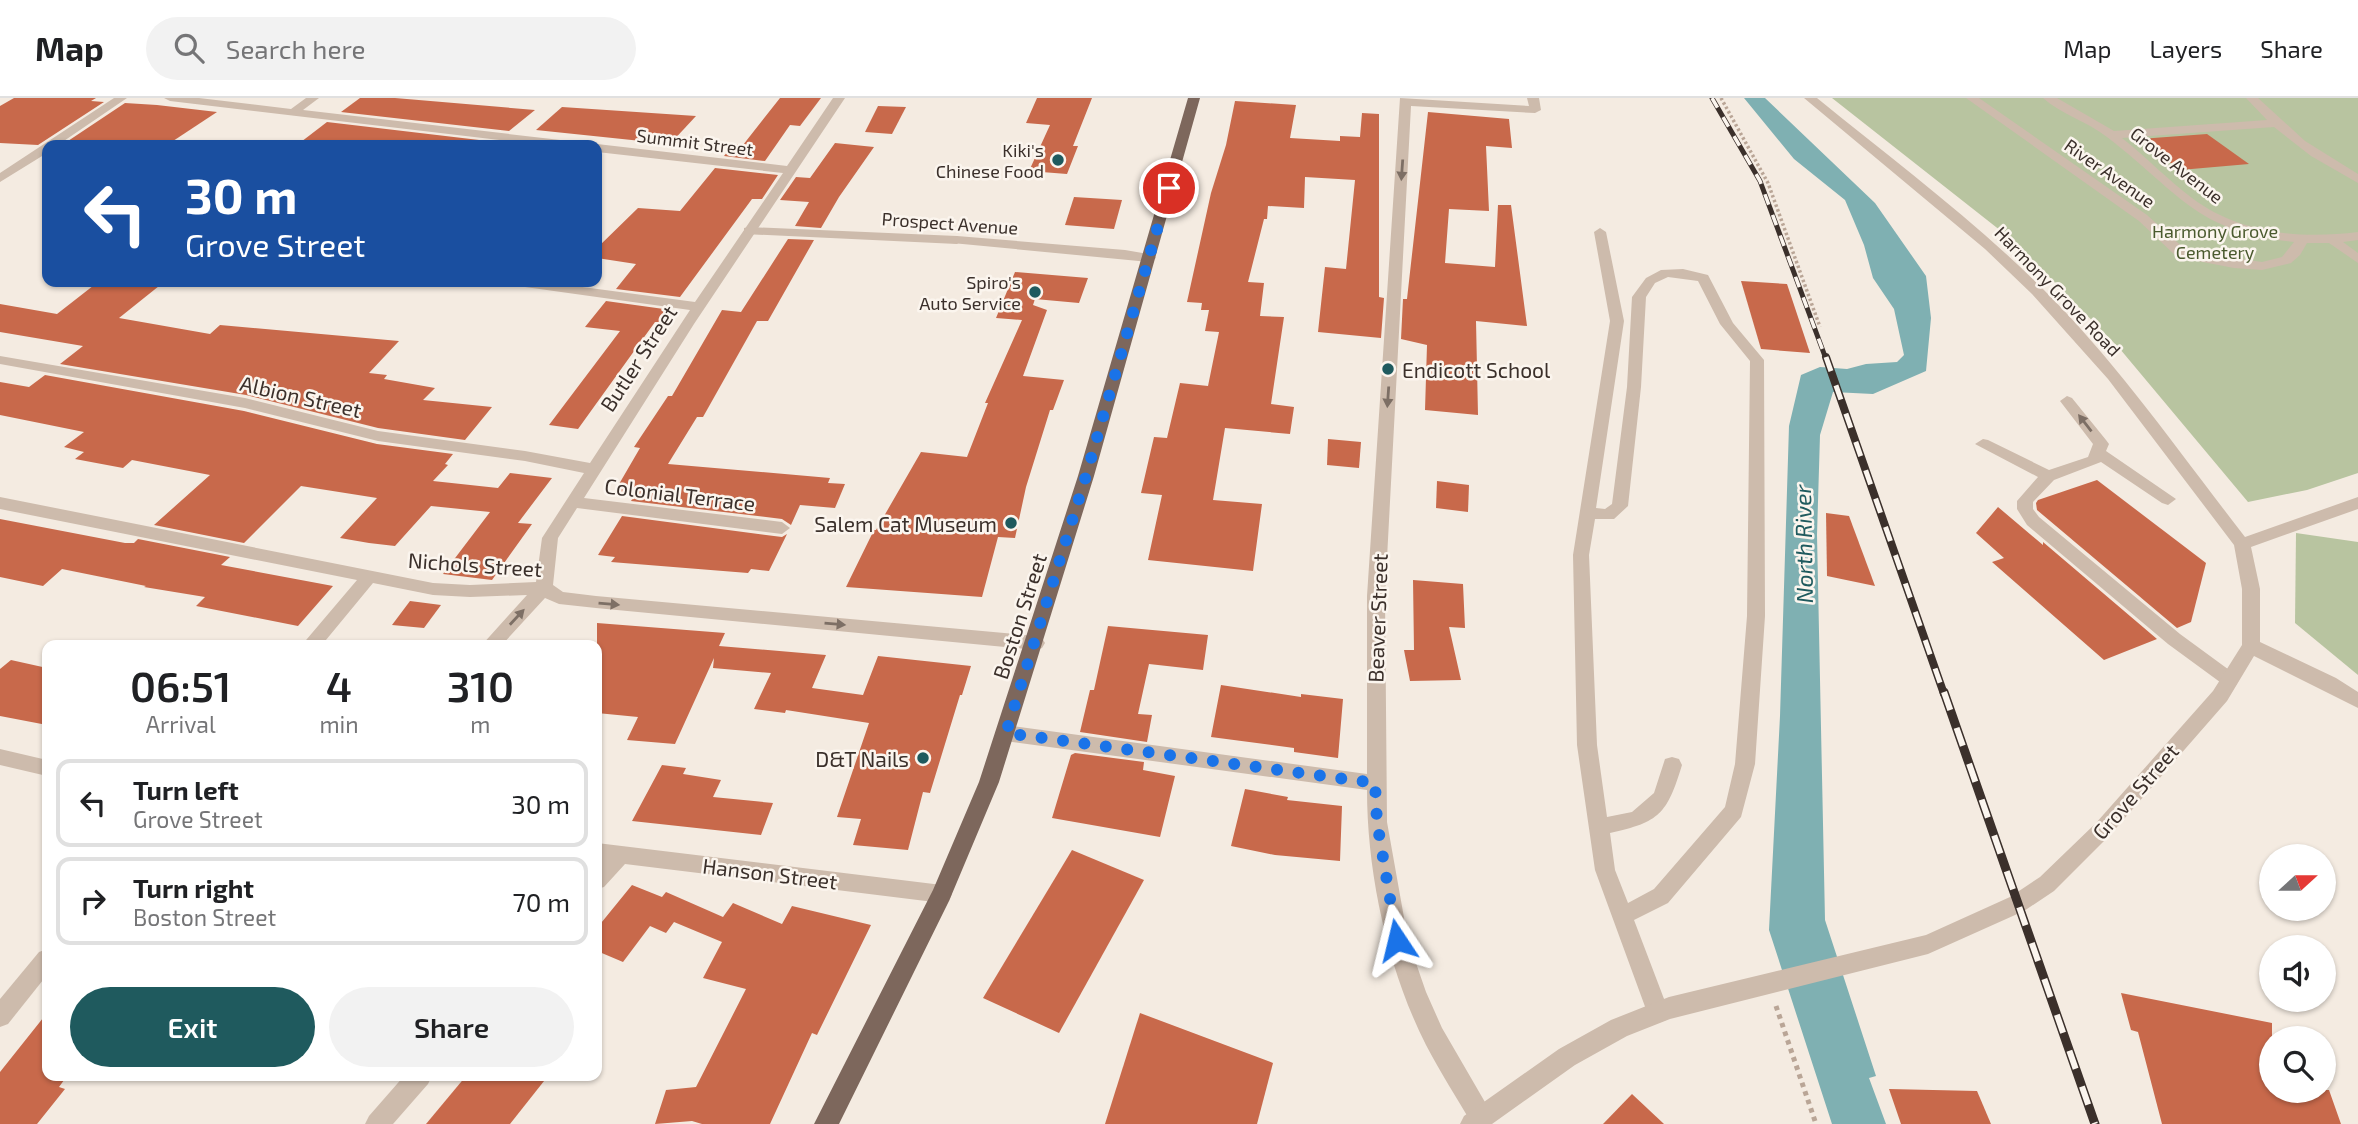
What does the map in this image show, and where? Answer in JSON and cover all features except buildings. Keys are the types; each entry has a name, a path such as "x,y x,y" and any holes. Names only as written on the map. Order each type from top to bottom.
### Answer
{"main road":[{"name":"Boston Street","path":"826,1124 942,894 984,795 1036,643 1194,98"}],"street":[{"path":"59,140 121,98"},
{"path":"170,98 526,140"},
{"path":"292,113 313,98"},
{"name":"Butler Street","path":"544,588 550,537 788,170 839,98"},
{"path":"1406,100 1535,110 1533,98"},
{"name":"Harmony Grove Road","path":"1811,98 1961,219 2037,291 2113,376 2242,544"},
{"name":"River Avenue","path":"1972,98 2015,125 2156,228 2182,254 2254,266 2273,266 2289,259 2299,250 2302,240"},
{"name":"Grove Avenue","path":"2049,98 2112,135 2199,209 2224,222 2266,234 2302,240 2334,240 2358,236"},
{"path":"2252,98 2275,123 2314,153 2358,179"},
{"name":"Beaver Street","path":"1406,100 1374,637 1377,822 1397,940 1434,1036 1476,1121"},
{"path":"2112,135 2275,123"},
{"name":"Summit Street","path":"602,149 788,170"},
{"path":"0,178 42,151"},
{"name":"Prospect Avenue","path":"749,231 957,240 1149,258"},
{"path":"1600,232 1618,321 1581,555 1587,745 1605,870 1658,1012"},
{"path":"2334,240 2358,259"},
{"path":"1587,512 1608,514 1620,506 1634,387 1639,297 1644,285 1665,271 1689,273 1703,278 1727,324 1757,360 1756,616 1745,764 1734,811 1661,896 1622,916"},
{"path":"554,287 698,307"},
{"name":"Albion Street","path":"0,360 245,403 378,436 525,456 593,470"},
{"path":"2067,401 2101,444 2098,453 2095,460 2048,476 2025,501 2025,509 2033,521 2174,639 2230,680"},
{"path":"1983,444 2048,476"},
{"path":"2098,453 2168,499"},
{"name":"Colonial Terrace","path":"572,502 782,527"},
{"name":"Nichols Street","path":"0,503 433,589 544,588 559,598 596,603 1036,643"},
{"path":"2358,503 2242,544 2251,589 2251,646 2329,683 2358,701"},
{"path":"315,640 369,576"},
{"path":"496,640 544,588"},
{"name":"Grove Street","path":"1476,1121 1567,1057 1619,1028 1658,1012 1775,980 1879,958 1928,944 2017,904 2047,884 2102,830 2220,696 2251,646"},
{"path":"1006,733 1375,783"},
{"path":"0,757 42,767"},
{"path":"1600,827 1637,819 1662,799 1672,765"},
{"name":"Hanson Street","path":"602,853 942,894"},
{"path":"602,875 620,855"},
{"path":"0,1016 42,965"},
{"path":"377,1124 416,1081"}],"path":[{"path":"1721,98 1758,159 1784,229 1792,242 1820,327"},
{"path":"1775,980 1816,1124"}],"green space":[{"name":"Harmony Grove Cemetery","path":"1832,98 2358,98 2358,473 2307,490 2248,502 2120,349 2015,242"},
{"path":"2296,533 2358,542 2358,675 2295,623"}],"water":[{"name":"North River","path":"1744,98 1765,98 1875,203 1926,276 1931,318 1926,371 1873,394 1833,392 1820,435 1817,535 1825,920 1876,1076 1869,1078 1886,1124 1832,1124 1769,930 1780,716 1789,426 1801,375 1820,367 1847,369 1866,364 1897,362 1904,355 1894,309 1873,278 1864,245 1845,200 1794,159"}],"railway":[{"path":"1712,98 1760,181 1826,359"},
{"path":"1826,357 1944,694"},
{"path":"1944,692 2095,1124"}],"place":[{"name":"Kiki's Chinese Food","path":"1058,160"},
{"name":"Spiro's Auto Service","path":"1035,292"},
{"name":"Endicott School","path":"1388,369"},
{"name":"Salem Cat Museum","path":"1011,523"},
{"name":"D&T Nails","path":"923,758"}],"route":[{"path":"1169,188 1086,476 1006,733 1375,783 1377,822 1397,940"}]}
